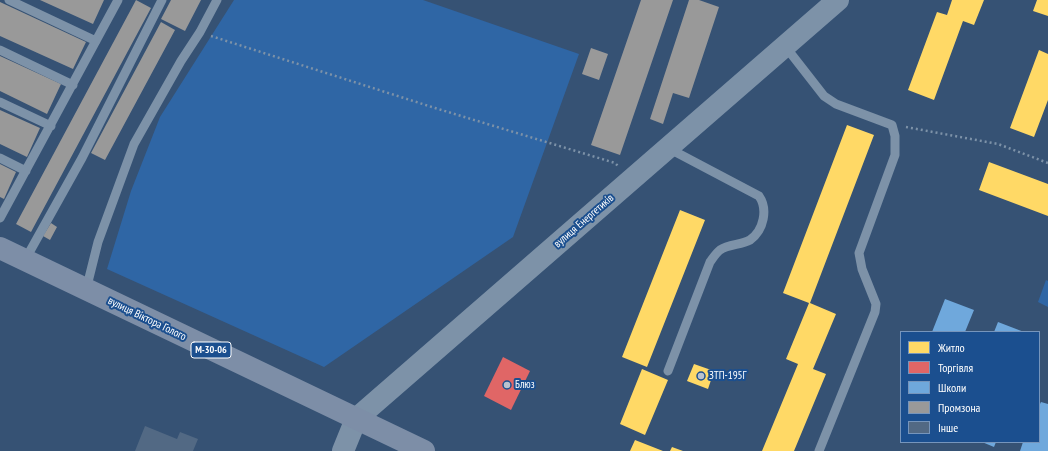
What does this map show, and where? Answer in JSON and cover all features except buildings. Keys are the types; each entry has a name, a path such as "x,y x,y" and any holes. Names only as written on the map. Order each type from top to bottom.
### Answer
{"main road":[{"name":"вулиця Віктора Голого","path":"0,248 424,451"}],"street":[{"name":"вулиця Енергетиків","path":"343,451 356,419 838,0"}],"lane":[{"path":"9,0 96,41"},
{"path":"0,218 118,0"},
{"path":"25,260 82,158 162,0"},
{"path":"86,290 98,242 134,144 181,61 200,32 217,0"},
{"path":"785,46 824,96 836,104 892,125 895,136 895,155 859,253 862,269 876,304 875,312 819,451"},
{"path":"0,50 73,85"},
{"path":"0,102 51,126"},
{"path":"668,148 758,196 763,202 764,211 760,227 749,240 721,250 710,262 668,371"},
{"path":"0,158 26,171"}],"path":[{"path":"200,32 442,110 615,163 630,181"},
{"path":"892,125 998,144 1048,163"}],"shaded area":[{"path":"234,0 423,0 579,54 513,237 324,367 107,269 131,191 160,117"},
{"path":"1046,280 1048,281 1048,307 1038,302"}],"place":[{"name":"ЗТП-195Г","path":"701,376"},
{"name":"Блюз","path":"507,385"}]}
